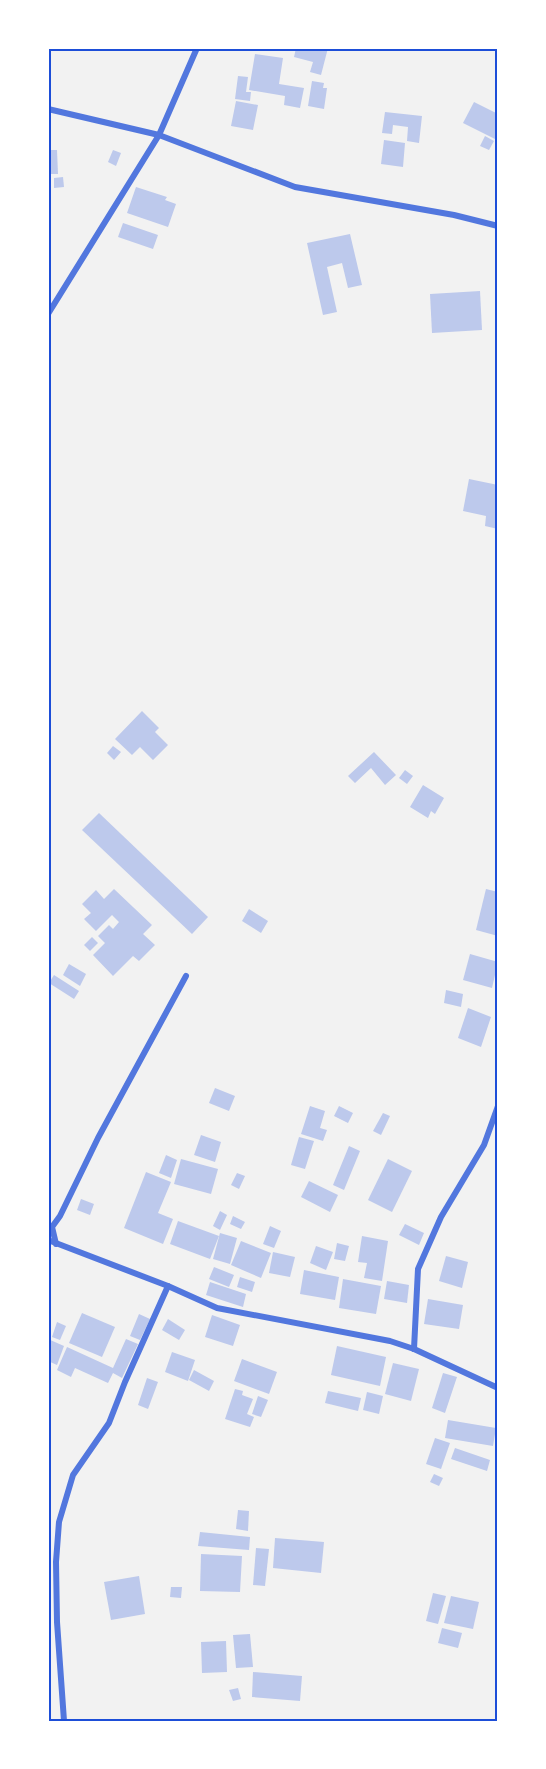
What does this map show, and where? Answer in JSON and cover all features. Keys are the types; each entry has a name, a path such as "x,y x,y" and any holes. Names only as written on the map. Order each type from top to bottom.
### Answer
{"street":[{"path":"48,314 159,135 197,48"},
{"path":"48,110 159,135 295,187 454,215 498,226"},
{"path":"56,1244 52,1227 60,1216 98,1138 186,976"},
{"path":"414,1349 418,1269 441,1217 484,1144 498,1106"},
{"path":"48,1240 168,1286 217,1308 390,1341 414,1349 498,1388"},
{"path":"64,1721 57,1622 56,1562 59,1522 73,1475 109,1423 168,1286"}],"building":[{"path":"296,48 328,48 321,75 310,72 313,62 294,57"},
{"path":"255,54 283,58 279,84 304,88 300,108 284,105 285,96 249,90"},
{"path":"238,76 248,77 246,92 251,92 250,101 235,99"},
{"path":"312,81 324,83 323,88 327,88 324,109 308,106"},
{"path":"236,101 258,105 253,130 231,126"},
{"path":"474,102 498,114 497,140 463,123"},
{"path":"385,112 422,116 419,143 407,141 408,127 393,125 392,134 382,133"},
{"path":"485,136 494,141 489,150 480,146"},
{"path":"384,140 405,143 403,167 381,164"},
{"path":"48,150 57,150 58,174 48,174"},
{"path":"113,150 121,153 116,166 108,162"},
{"path":"63,177 64,187 54,188 54,178"},
{"path":"136,187 167,197 165,200 176,204 168,227 127,213"},
{"path":"123,223 158,235 153,249 118,237"},
{"path":"350,234 362,285 348,288 342,263 327,267 337,312 323,315 307,243"},
{"path":"480,291 482,330 432,333 430,294"},
{"path":"469,479 498,485 498,529 485,526 486,516 463,511"},
{"path":"142,711 159,728 155,732 168,745 153,760 140,747 132,755 115,739"},
{"path":"113,746 121,752 114,760 107,753"},
{"path":"374,752 396,775 385,785 371,768 355,783 348,776"},
{"path":"405,770 413,776 407,784 399,778"},
{"path":"423,785 444,798 435,814 431,811 428,818 410,807"},
{"path":"99,813 208,917 192,934 82,830"},
{"path":"114,889 152,925 143,934 155,945 139,961 133,956 113,976 93,955 105,943 98,936 109,925 113,929 119,922 112,915 96,931 84,919 91,913 82,904 96,890 104,899"},
{"path":"486,889 498,892 498,936 476,930"},
{"path":"249,909 268,921 261,933 242,921"},
{"path":"92,937 98,943 90,951 84,945"},
{"path":"470,954 498,962 492,988 463,980"},
{"path":"69,964 86,974 80,986 63,975"},
{"path":"54,975 79,991 74,999 49,983"},
{"path":"446,990 463,994 461,1007 444,1003"},
{"path":"468,1008 491,1017 481,1047 458,1038"},
{"path":"215,1088 235,1096 229,1111 209,1103"},
{"path":"310,1106 325,1111 320,1128 327,1130 323,1141 301,1134"},
{"path":"339,1106 353,1113 348,1123 334,1116"},
{"path":"383,1113 390,1116 381,1135 373,1131"},
{"path":"201,1135 221,1142 215,1162 194,1155"},
{"path":"299,1137 314,1141 305,1169 291,1165"},
{"path":"349,1146 360,1151 344,1190 333,1185"},
{"path":"166,1155 177,1160 171,1178 159,1173"},
{"path":"181,1159 218,1169 211,1194 174,1184"},
{"path":"388,1159 412,1171 392,1212 368,1200"},
{"path":"146,1172 171,1182 158,1213 173,1219 163,1244 124,1228"},
{"path":"237,1173 245,1176 239,1189 231,1185"},
{"path":"309,1181 338,1195 330,1212 301,1197"},
{"path":"81,1199 94,1204 90,1215 77,1210"},
{"path":"220,1211 227,1215 220,1230 213,1226"},
{"path":"233,1216 245,1222 241,1229 230,1224"},
{"path":"178,1221 219,1236 210,1259 170,1244"},
{"path":"405,1224 424,1233 419,1245 399,1235"},
{"path":"270,1226 281,1231 274,1248 263,1244"},
{"path":"220,1233 237,1238 230,1264 213,1259"},
{"path":"362,1236 388,1241 382,1281 364,1278 367,1263 358,1262"},
{"path":"241,1241 271,1253 261,1278 231,1265"},
{"path":"337,1243 349,1246 345,1261 334,1259"},
{"path":"316,1246 333,1252 326,1270 310,1263"},
{"path":"273,1252 295,1257 290,1277 269,1273"},
{"path":"446,1256 468,1262 462,1288 439,1281"},
{"path":"214,1267 234,1275 229,1287 209,1279"},
{"path":"304,1270 339,1277 335,1300 300,1294"},
{"path":"240,1277 255,1282 252,1292 237,1287"},
{"path":"343,1279 381,1286 376,1314 339,1308"},
{"path":"387,1281 409,1285 407,1303 384,1299"},
{"path":"210,1282 246,1294 243,1307 206,1295"},
{"path":"428,1299 463,1305 459,1329 424,1324"},
{"path":"82,1313 115,1327 102,1357 69,1343"},
{"path":"139,1314 150,1319 140,1340 130,1336"},
{"path":"212,1315 240,1325 233,1346 205,1337"},
{"path":"168,1319 185,1330 179,1340 162,1330"},
{"path":"57,1322 66,1326 60,1340 52,1337"},
{"path":"48,1339 64,1346 57,1365 48,1361"},
{"path":"126,1339 138,1344 122,1378 113,1373 108,1383 75,1368 71,1377 57,1370 67,1347 113,1368"},
{"path":"337,1346 386,1357 380,1386 331,1375"},
{"path":"172,1352 195,1360 188,1381 165,1372"},
{"path":"242,1359 277,1372 269,1394 234,1381"},
{"path":"393,1363 419,1369 411,1401 385,1394"},
{"path":"194,1370 214,1381 209,1391 189,1380"},
{"path":"443,1373 457,1377 445,1413 432,1408"},
{"path":"147,1378 158,1382 148,1409 138,1405"},
{"path":"235,1389 243,1391 242,1395 253,1399 247,1414 254,1417 250,1427 225,1419"},
{"path":"328,1391 361,1398 358,1411 325,1403"},
{"path":"367,1392 383,1396 379,1414 363,1410"},
{"path":"258,1396 268,1400 261,1417 252,1414"},
{"path":"448,1420 496,1428 493,1446 445,1438"},
{"path":"435,1438 450,1443 441,1469 426,1464"},
{"path":"455,1448 490,1460 487,1471 451,1459"},
{"path":"434,1474 443,1478 439,1486 430,1482"},
{"path":"238,1510 249,1511 248,1531 236,1529"},
{"path":"200,1532 250,1537 249,1550 198,1546"},
{"path":"275,1538 324,1542 321,1573 273,1568"},
{"path":"256,1548 269,1549 265,1586 253,1585"},
{"path":"201,1554 242,1556 240,1592 200,1591"},
{"path":"139,1576 145,1614 111,1620 104,1582"},
{"path":"171,1587 182,1587 181,1598 170,1597"},
{"path":"433,1593 446,1596 438,1624 426,1621"},
{"path":"451,1596 479,1602 473,1629 444,1623"},
{"path":"442,1628 462,1633 458,1648 438,1643"},
{"path":"250,1634 253,1667 236,1668 233,1635"},
{"path":"226,1641 227,1672 202,1673 201,1642"},
{"path":"253,1672 302,1676 300,1701 252,1697"},
{"path":"238,1688 241,1699 233,1701 229,1690"}]}
